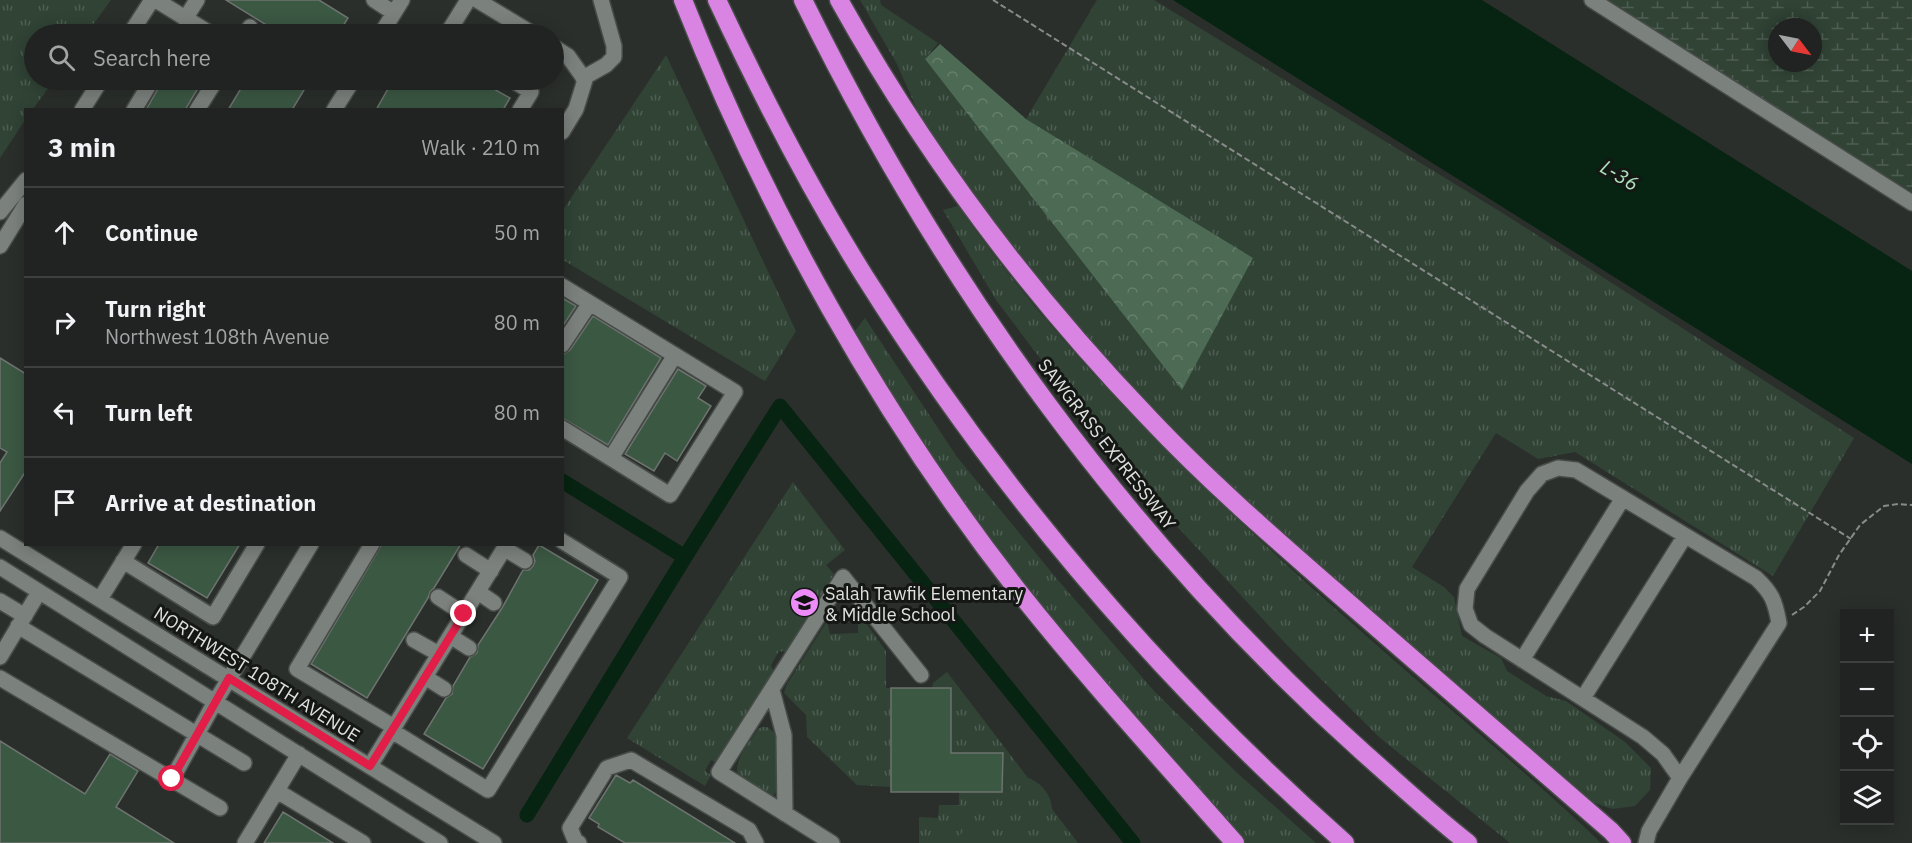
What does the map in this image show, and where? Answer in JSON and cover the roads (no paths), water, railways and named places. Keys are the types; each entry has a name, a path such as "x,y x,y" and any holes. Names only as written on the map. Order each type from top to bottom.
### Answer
{"highway":[{"path":"684,0 728,104 785,224 850,342 912,442 1018,591 1091,680 1235,843"},
{"path":"717,0 785,139 864,275 912,350 998,470 1046,532 1148,651 1258,763 1345,843"},
{"name":"SAWGRASS EXPRESSWAY","path":"803,0 868,126 948,261 1037,391 1082,452 1182,571 1288,684 1404,789 1468,843"},
{"path":"839,0 914,124 981,222 1044,302 1128,396 1187,458 1239,507 1622,843"}],"street":[{"path":"137,24 154,0 193,24"},
{"path":"184,19 196,0"},
{"path":"374,0 398,6 387,24"},
{"path":"453,24 468,0"},
{"path":"477,0 517,24"},
{"path":"564,129 576,109 584,79 614,57 614,46 601,0"},
{"path":"1592,0 1912,203"},
{"path":"564,53 584,79"},
{"path":"87,108 96,90"},
{"path":"135,108 146,90"},
{"path":"198,108 210,90"},
{"path":"335,108 347,90"},
{"path":"521,108 531,92 528,90"},
{"path":"0,212 24,182"},
{"path":"0,246 24,207"},
{"path":"564,287 735,392 670,495 564,429"},
{"path":"564,342 590,303"},
{"path":"611,458 675,355"},
{"path":"1646,843 1648,831 1680,778 1779,623 1775,604 1769,590 1756,578 1576,470 1558,468 1542,474 1527,491 1467,588 1465,609 1471,625 1643,737 1663,754 1680,778"},
{"path":"1522,660 1623,498"},
{"path":"1582,698 1685,536"},
{"name":"NORTHWEST 108TH AVENUE","path":"0,538 494,843"},
{"path":"371,546 297,669 488,790 620,577 564,542"},
{"path":"100,599 133,546"},
{"path":"123,561 213,617 256,546"},
{"path":"172,779 229,678 309,546"},
{"path":"370,766 506,547 525,561"},
{"path":"466,555 491,571"},
{"path":"0,567 440,843"},
{"path":"832,843 814,838 785,814 719,772 843,577 921,675"},
{"path":"0,657 39,592"},
{"path":"478,592 494,603"},
{"path":"438,597 464,614"},
{"path":"0,601 22,621 244,763"},
{"path":"450,636 469,648"},
{"path":"414,640 439,654"},
{"path":"425,677 444,689"},
{"path":"0,678 220,808"},
{"path":"772,690 784,735 785,814"},
{"path":"245,843 299,754"},
{"path":"576,842 570,828 607,768 631,759 749,830 756,843"},
{"path":"277,791 363,843"}],"water":[{"name":"L-36","path":"1173,0 1482,0 1912,271 1912,464"}],"waterway":[{"path":"564,482 685,557 780,406 1133,843"},
{"path":"527,815 685,557"}],"place":[{"name":"Salah Tawfik Elementary & Middle School","path":"804,603"}]}
